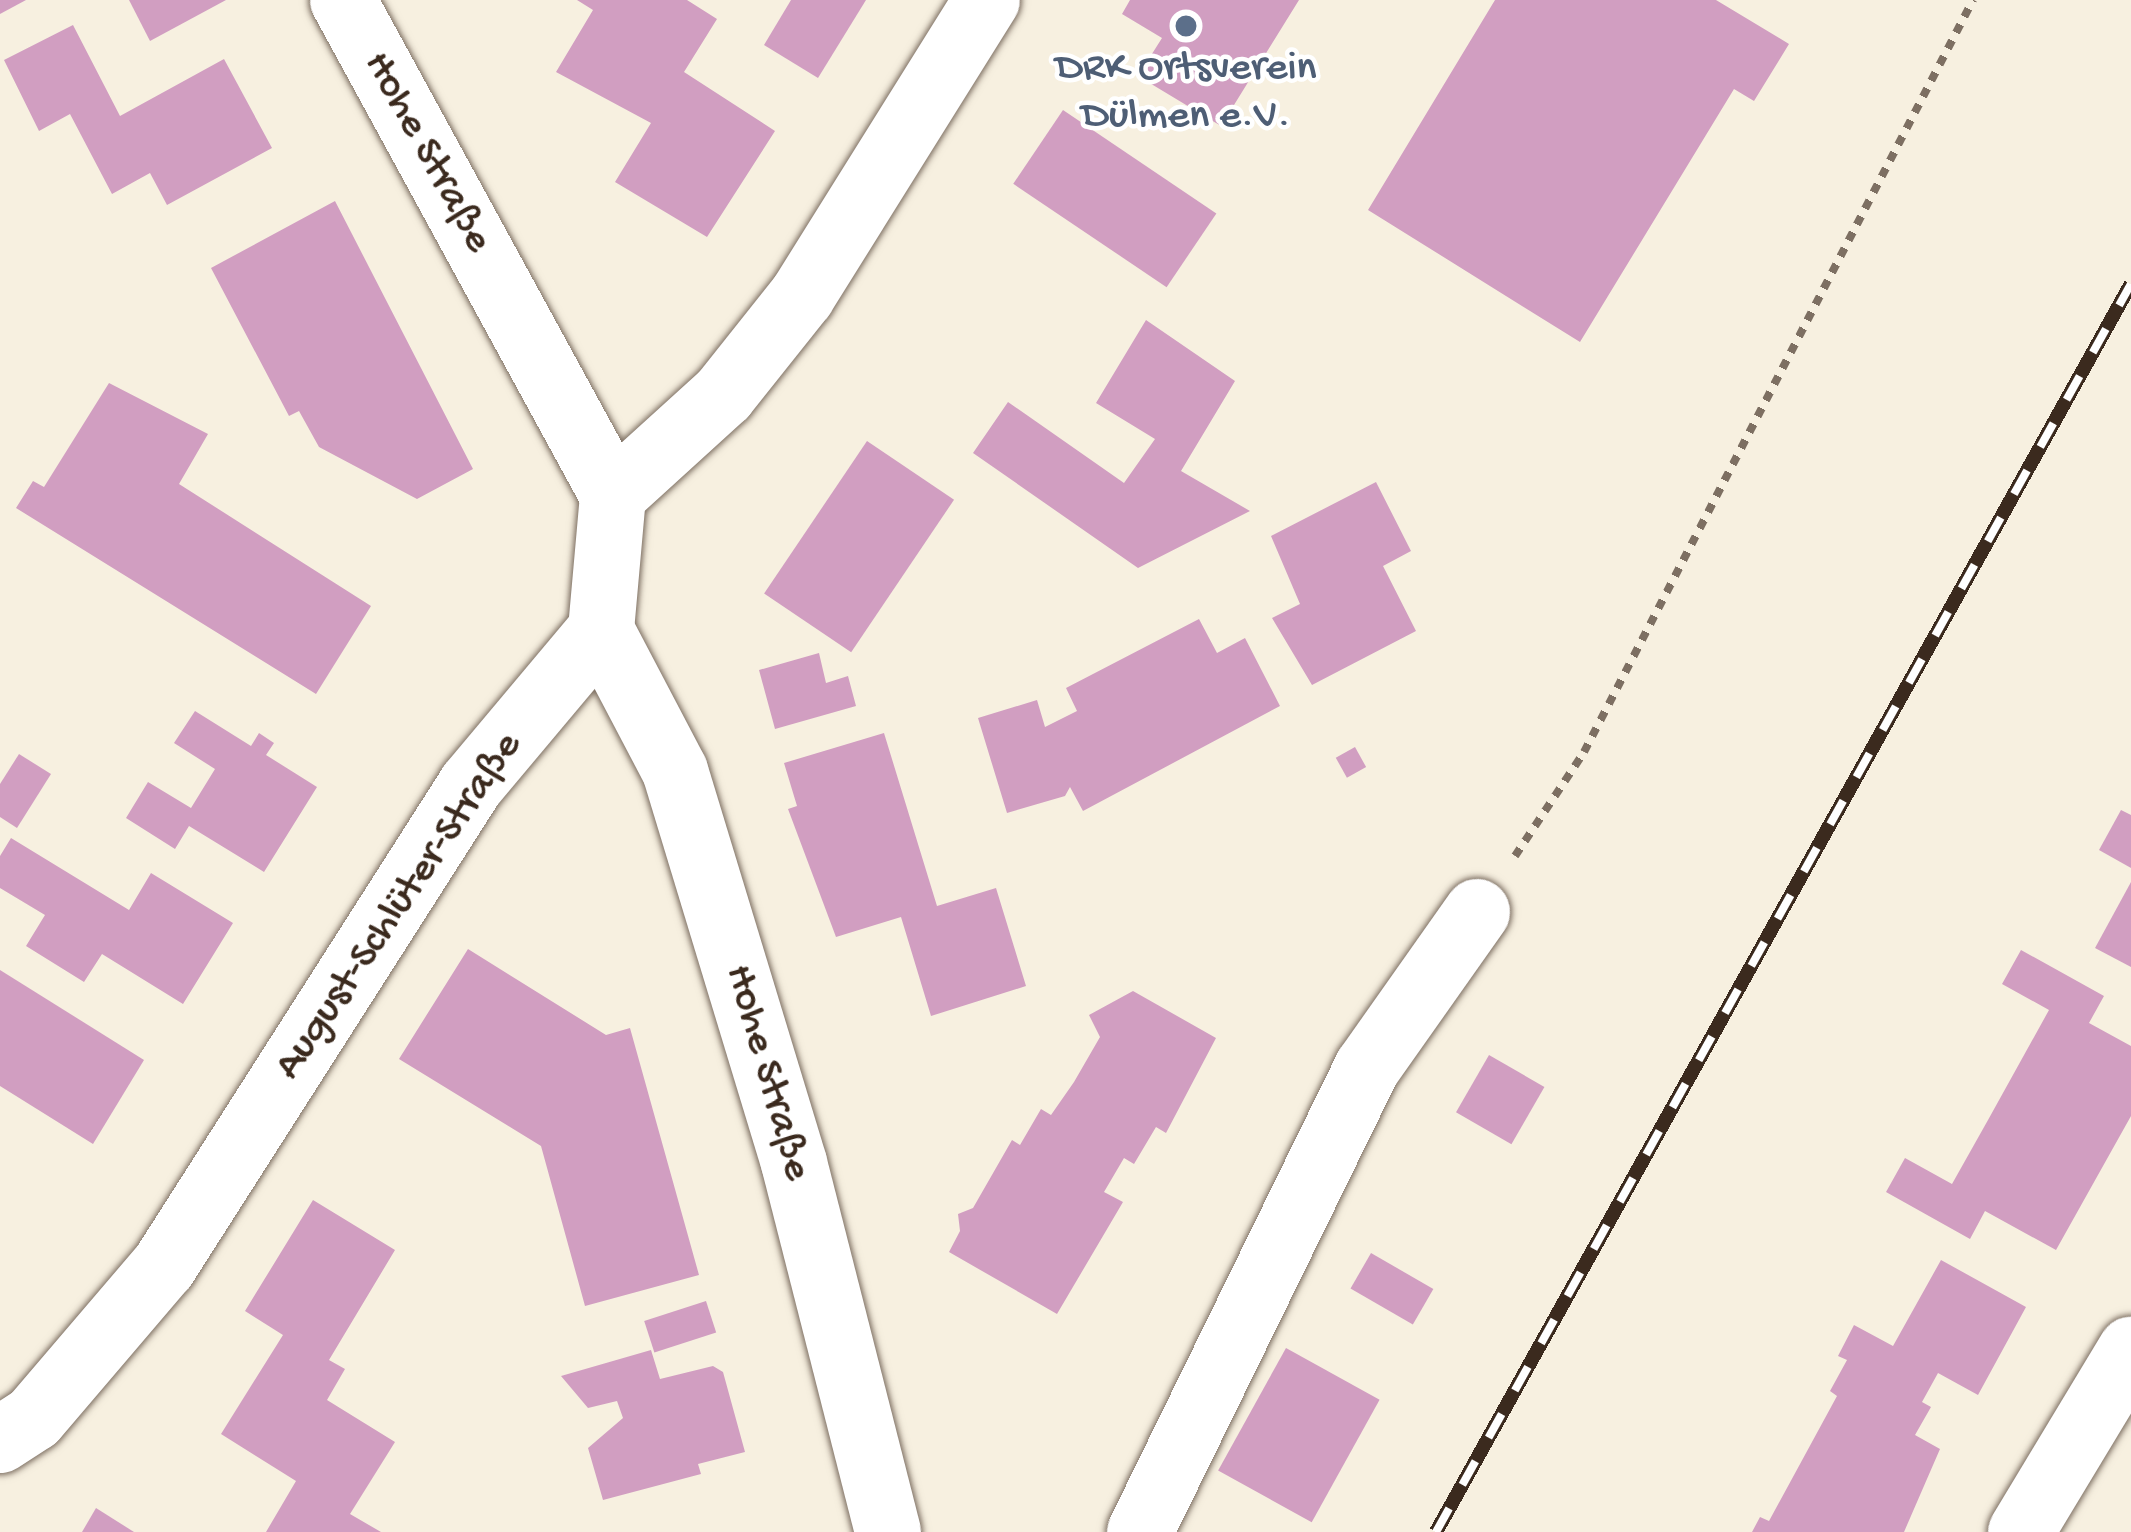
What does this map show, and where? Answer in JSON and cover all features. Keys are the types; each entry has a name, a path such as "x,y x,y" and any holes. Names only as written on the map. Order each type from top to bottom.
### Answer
{"street":[{"name":"Hohe Straße","path":"343,0 613,495"},
{"path":"601,630 613,495 724,394 802,296 987,0"},
{"name":"Hohe Straße","path":"601,630 675,771 794,1162 888,1532"},
{"name":"August-Schlüter-Straße","path":"0,1439 34,1418 164,1266 471,785 601,630"},
{"path":"1141,1532 1367,1068 1477,912"},
{"path":"2021,1532 2131,1350"}],"path":[{"path":"1477,912 1584,752 1973,0"}],"building":[{"path":"0,0 26,0 0,14"},
{"path":"129,0 226,0 150,41"},
{"path":"577,0 687,0 717,19 684,72 775,131 707,237 615,182 651,123 556,72 593,10"},
{"path":"791,0 866,0 818,78 764,45"},
{"path":"1130,0 1299,0 1221,126 1138,76 1162,38 1122,14"},
{"path":"1495,0 1716,0 1789,44 1754,101 1734,89 1580,342 1368,210"},
{"path":"73,25 120,116 224,59 272,148 167,205 150,173 112,194 70,114 39,131 4,60"},
{"path":"1063,110 1216,213 1167,287 1013,184"},
{"path":"335,201 473,469 417,499 319,447 299,411 289,416 211,268"},
{"path":"1146,320 1235,381 1181,471 1250,511 1138,568 973,453 1008,402 1124,483 1155,439 1096,403"},
{"path":"109,383 208,434 179,484 371,606 316,694 16,508 33,481 44,487"},
{"path":"867,441 954,500 851,652 764,594"},
{"path":"1376,482 1411,551 1383,566 1416,631 1312,685 1272,618 1300,604 1271,536"},
{"path":"1199,619 1217,653 1245,638 1280,706 1083,811 1070,787 1065,796 1007,813 978,718 1037,700 1045,727 1077,711 1066,688"},
{"path":"819,653 826,683 848,676 856,706 775,729 759,670"},
{"path":"195,711 251,746 259,733 274,743 266,755 317,787 264,872 189,826 175,849 126,818 148,782 191,808 215,769 174,743"},
{"path":"884,733 937,906 996,888 1026,986 931,1016 901,917 836,937 788,809 797,806 784,763"},
{"path":"1355,747 1366,767 1347,778 1336,758"},
{"path":"19,754 51,774 17,828 0,817 0,784"},
{"path":"2121,810 2131,815 2131,868 2099,850"},
{"path":"11,838 129,910 151,873 233,923 183,1004 102,954 84,982 26,946 45,915 0,888 0,856"},
{"path":"2131,882 2131,967 2095,948"},
{"path":"468,949 606,1035 630,1028 699,1275 585,1306 541,1146 399,1059"},
{"path":"2021,950 2104,996 2089,1023 2131,1046 2131,1116 2056,1250 1985,1211 1970,1239 1886,1192 1905,1158 1952,1184 1988,1120 2049,1010 2002,984"},
{"path":"0,970 144,1060 93,1144 0,1086"},
{"path":"1133,991 1216,1038 1166,1133 1156,1127 1134,1164 1124,1158 1104,1192 1123,1202 1057,1314 949,1252 960,1231 958,1214 973,1208 1012,1140 1020,1145 1041,1109 1051,1115 1074,1082 1100,1037 1089,1015"},
{"path":"1489,1055 1544,1087 1511,1144 1456,1112"},
{"path":"313,1200 395,1250 329,1360 345,1369 327,1400 395,1442 350,1514 381,1532 266,1532 296,1481 221,1434 283,1335 245,1311"},
{"path":"1371,1253 1433,1289 1413,1325 1350,1289"},
{"path":"1941,1260 2026,1307 1978,1395 1938,1373 1922,1402 1931,1407 1915,1435 1940,1449 1904,1532 1752,1532 1760,1517 1769,1521 1837,1396 1830,1391 1847,1360 1838,1356 1854,1325 1893,1346"},
{"path":"706,1301 716,1332 654,1352 644,1321"},
{"path":"1286,1348 1380,1400 1312,1522 1218,1470"},
{"path":"651,1350 660,1379 713,1366 723,1372 745,1452 698,1464 701,1474 603,1500 588,1448 623,1418 617,1401 588,1408 561,1376"},
{"path":"96,1508 134,1532 82,1532"}],"railway":[{"path":"1436,1532 2131,284"}],"place":[{"name":"DRK Ortsverein Dülmen e.V.","path":"1186,26"}]}
